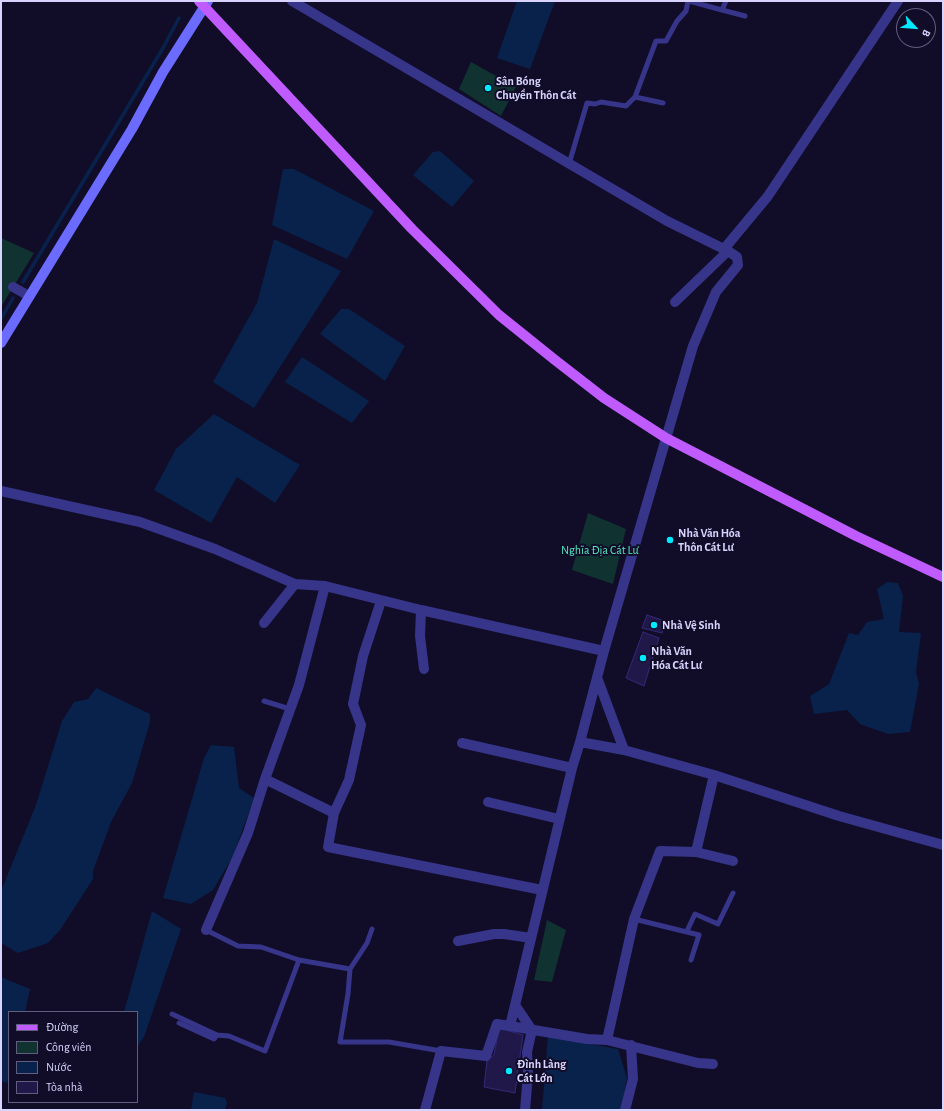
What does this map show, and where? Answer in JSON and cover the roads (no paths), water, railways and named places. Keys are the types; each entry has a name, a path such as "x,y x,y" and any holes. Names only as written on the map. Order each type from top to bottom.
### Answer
{"main road":[{"path":"1,343 132,129 163,72 204,3 412,229 499,315 604,398 666,438 856,536 943,577"}],"street":[{"path":"292,1 666,221 726,250 737,257 738,265 716,292 693,346 666,438 627,586 604,651 598,680 572,768 510,1026"},
{"path":"675,302 726,250 768,196 898,1"},
{"path":"13,287 29,296"},
{"path":"1,491 140,522 215,549 295,584 325,586 421,610 604,651"},
{"path":"264,623 295,584"},
{"path":"206,930 248,833 265,779 299,686 325,586"},
{"path":"381,600 364,656 353,704 361,725 349,780 334,813 328,847 542,890"},
{"path":"421,610 420,636 424,669"},
{"path":"598,680 624,750"},
{"path":"580,742 624,750 714,775 840,816 943,845"},
{"path":"462,743 572,768"},
{"path":"696,852 714,775"},
{"path":"265,779 334,813"},
{"path":"488,802 560,819"},
{"path":"607,1040 634,919 660,851 696,852 733,861"},
{"path":"458,941 494,934 531,938"},
{"path":"514,1005 532,1030 527,1052 525,1110"},
{"path":"426,1110 441,1051 486,1056 497,1024 587,1039 607,1040 698,1063 713,1064"},
{"path":"626,1110 633,1079 631,1045"}],"lane":[{"path":"569,164 588,103 595,104 601,102 626,106 635,97 656,41 666,41 677,21 686,11 689,1 745,16"},
{"path":"722,10 726,1"},
{"path":"635,97 663,103"},
{"path":"264,701 290,709"},
{"path":"687,930 695,914 718,924 733,893"},
{"path":"634,919 661,926 687,930 698,935 691,960"},
{"path":"372,929 367,943 350,969 348,994 340,1042 389,1042 441,1051"},
{"path":"206,930 238,946 261,947 299,960 350,969"},
{"path":"172,1014 217,1035 229,1036 265,1051 299,960"},
{"path":"179,1024 214,1039 217,1035"}],"water":[{"path":"517,1 555,1 530,69 497,58"},
{"path":"440,151 474,181 452,207 413,175 433,152"},
{"path":"283,169 294,169 374,211 347,259 272,225"},
{"path":"274,239 341,271 254,408 213,382 257,303"},
{"path":"341,309 349,309 405,346 385,381 320,334"},
{"path":"302,357 369,401 352,423 285,382"},
{"path":"214,414 300,465 275,503 237,477 211,523 154,490 176,449"},
{"path":"887,582 898,583 903,596 899,632 921,633 916,672 919,684 910,732 888,734 860,724 847,710 814,714 810,696 829,684 849,633 858,635 867,622 884,619 877,589"},
{"path":"96,688 150,714 150,722 132,783 111,822 93,871 93,879 60,930 48,943 18,953 1,943 1,891 36,805 62,721 74,702 88,699"},
{"path":"211,745 234,747 239,788 254,798 233,856 213,890 191,904 163,898 204,758"},
{"path":"152,911 181,929 144,1037 138,1046 138,1011 124,1011"},
{"path":"1,977 30,989 25,1011 8,1011 8,1078 7,1083 1,1081"},
{"path":"548,1036 618,1049 627,1078 622,1110 542,1110"},
{"path":"194,1092 225,1098 227,1103 225,1110 191,1110"}],"waterway":[{"path":"23,282 163,48 179,18"},
{"path":"1,319 13,298"}],"place":[{"name":"Sân Bóng Chuyền Thôn Cát","path":"488,88"},
{"name":"Nhà Văn Hóa Thôn Cát Lư","path":"670,540"},
{"name":"Nhà Vệ Sinh","path":"654,625"},
{"name":"Nhà Văn Hóa Cát Lư","path":"643,658"},
{"name":"Đình Làng Cát Lớn","path":"509,1071"}],"park label":[{"name":"Nghĩa Địa Cát Lư","path":"600,550"}]}
